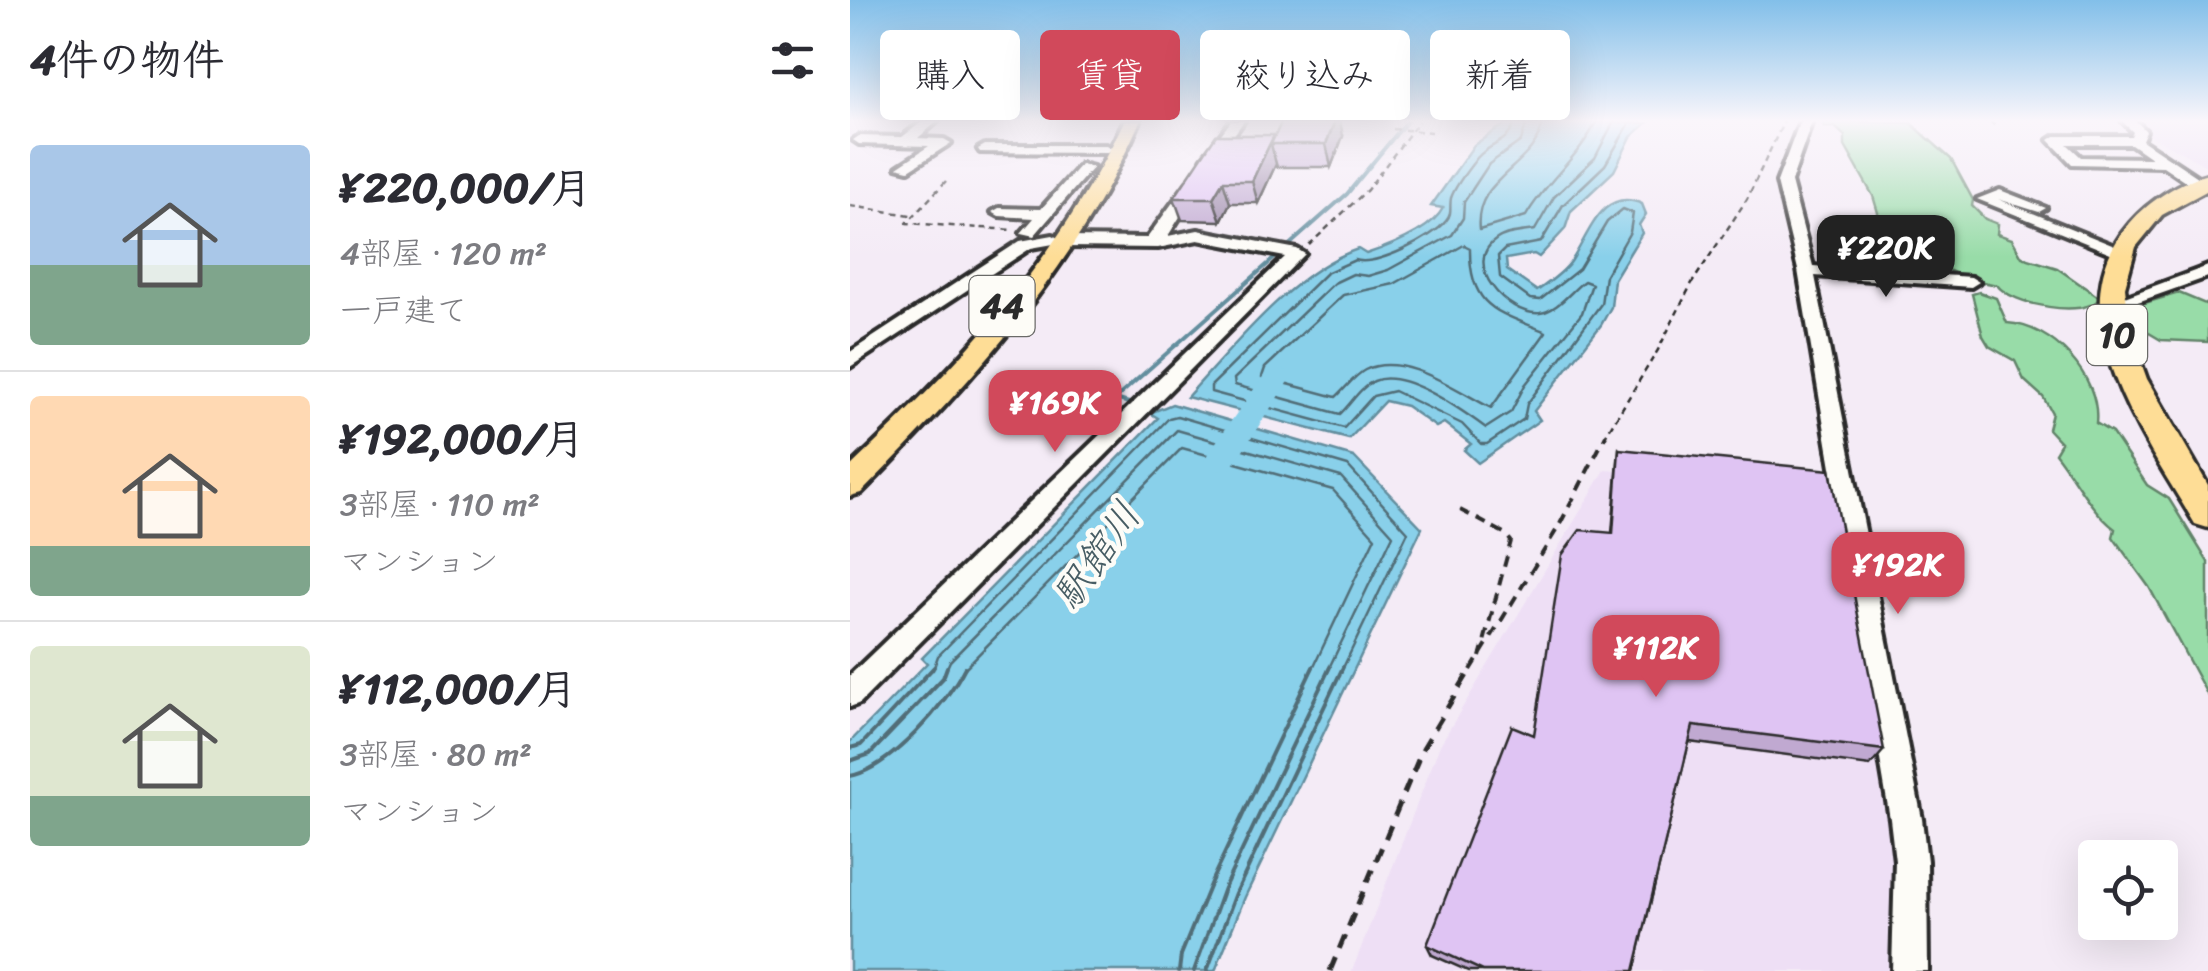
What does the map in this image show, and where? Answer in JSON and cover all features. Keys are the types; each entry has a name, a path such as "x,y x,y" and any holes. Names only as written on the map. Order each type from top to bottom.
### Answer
{"highway":[{"name":"10","path":"2204,182 2139,220 2119,251 2112,305 2128,370 2208,514"}],"main road":[{"name":"44","path":"850,485 990,342 1060,241 1098,166"},
{"name":"44","path":"850,463 979,332 1060,241 1101,190 1112,166"}],"street":[{"path":"1151,243 1161,235 1204,166"},
{"path":"1790,166 1784,182 1806,270 1906,819 1910,971"},
{"path":"2175,166 2204,182"},
{"path":"1029,232 1086,167"},
{"path":"2038,208 2000,194 1984,199 2119,251"},
{"path":"999,212 1045,214"},
{"path":"850,362 1021,247 1060,241 1151,243 1200,236 1298,254"},
{"path":"850,694 1298,254"},
{"path":"1806,270 1971,282"},
{"path":"2112,305 2208,271"}],"path":[{"path":"1298,254 1366,190 1385,166"},
{"path":"1330,971 1413,769 1560,526 1599,446 1762,166"},
{"path":"946,181 906,223 918,227 1029,232"},
{"path":"850,206 911,215"},
{"path":"1460,510 1504,533 1511,541 1478,662"}],"shaded area":[{"path":"1605,470 1837,487 1895,830 1896,971 1352,971 1440,745"}],"green space":[{"path":"1856,166 1955,166 1973,200 1972,206 1985,219 1998,224 1997,234 2012,239 2022,257 2057,268 2100,298 2080,308 2048,307 1946,269 1879,216"},
{"path":"1979,292 1996,298 2007,323 2041,333 2070,357 2091,388 2096,423 2112,433 2147,485 2169,499 2208,562 2208,696 2149,587 2113,537 2115,529 2090,503 2055,453 2061,443 2048,429 2052,413 2043,397 2024,380 2015,361 1989,346 1983,336 1972,294"},
{"path":"2179,293 2208,305 2208,342 2161,340 2127,320 2124,309"}],"water":[{"path":"1459,166 1616,166 1571,211 1565,229 1539,257 1534,254 1506,259 1507,270 1537,291 1569,264 1607,207 1628,200 1642,204 1646,214 1639,225 1642,233 1614,279 1611,307 1534,411 1540,420 1478,463 1464,450 1471,444 1444,423 1436,427 1406,406 1385,401 1349,439 1187,397 1287,292 1310,274 1358,249 1366,254 1409,237 1429,224 1443,208 1431,206"},
{"path":"1172,404 1354,457 1422,528 1245,897 1215,971 850,971 850,742 927,663 922,658 1158,418 1150,413"}],"building":[{"path":"1195,166 1259,166 1252,181 1223,181 1213,198 1174,198"},
{"path":"1619,449 1830,470 1884,750 1693,726 1634,971 1483,971 1427,945 1512,726 1534,735 1562,555 1580,530 1613,533"}],"waterway":[{"path":"1136,405 1115,399 1347,194 1370,166"},
{"name":"駅館川","path":"1220,460 1277,377"}]}
